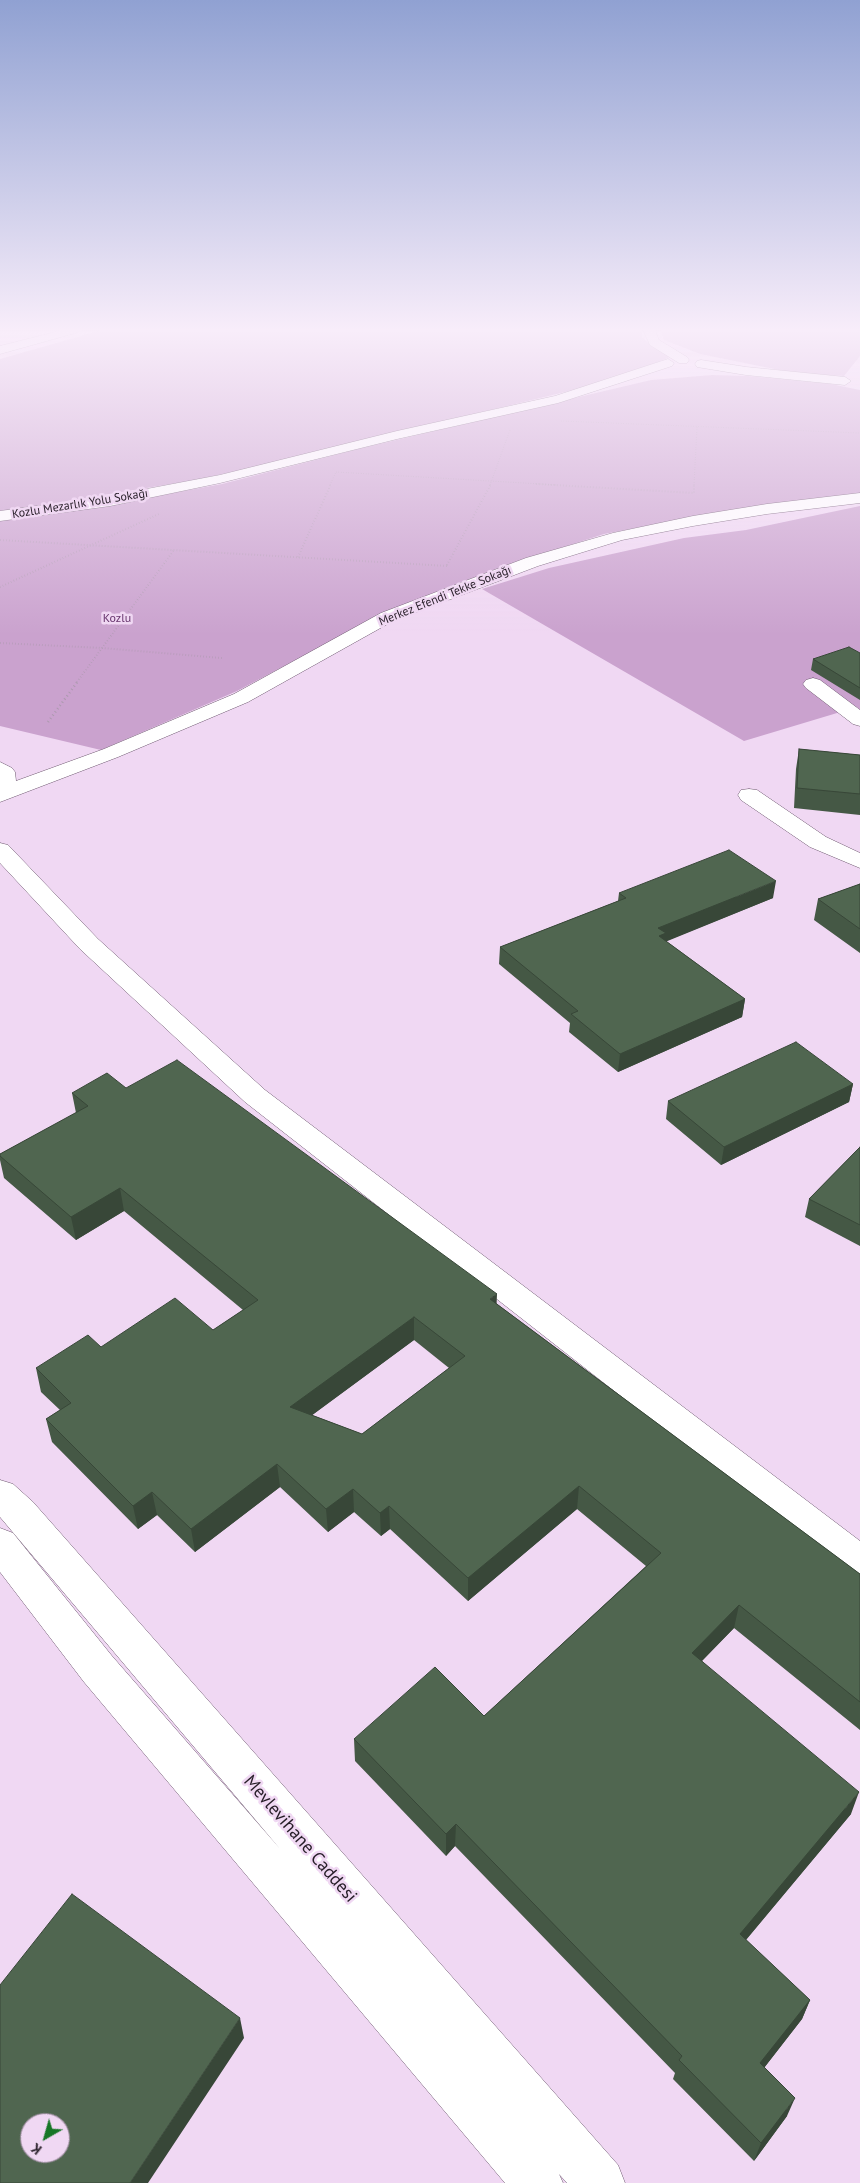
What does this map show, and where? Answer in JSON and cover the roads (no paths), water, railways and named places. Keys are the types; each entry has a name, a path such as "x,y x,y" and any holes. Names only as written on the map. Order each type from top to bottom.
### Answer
{"street":[{"name":"Kozlu Mezarlık Yolu Sokağı","path":"0,516 110,500 220,479 415,432"},
{"name":"Merkez Efendi Tekke Sokağı","path":"3,794 111,753 241,698 387,617 532,562 619,536 693,520 860,498"},
{"path":"813,684 860,720"},
{"path":"0,768 5,772 3,794"},
{"path":"749,795 818,842 857,857"},
{"path":"0,850 89,944 255,1096 860,1562"},
{"name":"Mevlevihane Caddesi","path":"0,1495 20,1513 321,1864 600,2183"},
{"path":"0,1544 98,1669 538,2183"}],"park label":[{"name":"Kozlu","path":"117,619"}]}
